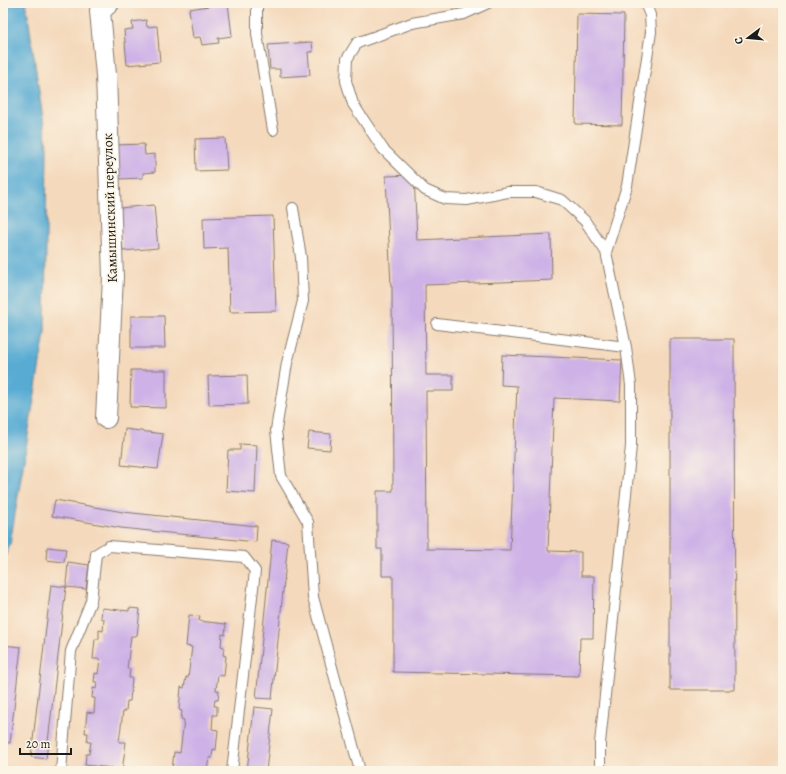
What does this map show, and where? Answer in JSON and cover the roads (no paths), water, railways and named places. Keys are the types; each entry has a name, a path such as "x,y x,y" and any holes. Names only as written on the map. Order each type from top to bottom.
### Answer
{"street":[{"name":"Камышинский переулок","path":"106,418 113,277 106,75 100,10 109,3"}],"lane":[{"path":"257,3 257,34 273,130"},
{"path":"488,3 464,14 412,22 357,43 347,59 346,81 353,104 383,149 425,190 445,199 467,200 508,192 536,192 562,200 585,221 606,252 626,347 631,385 631,446 600,743 600,771"},
{"path":"606,252 627,186 631,163 651,32 650,15 645,3"},
{"path":"292,208 301,257 303,301 287,363 276,430 281,476 308,522 313,597 360,771"},
{"path":"436,324 626,347"},
{"path":"61,771 71,651 91,601 96,554 109,546 244,557 255,571 232,771"}],"water":[{"path":"3,3 26,3 47,146 45,333 10,544 3,562"}]}
